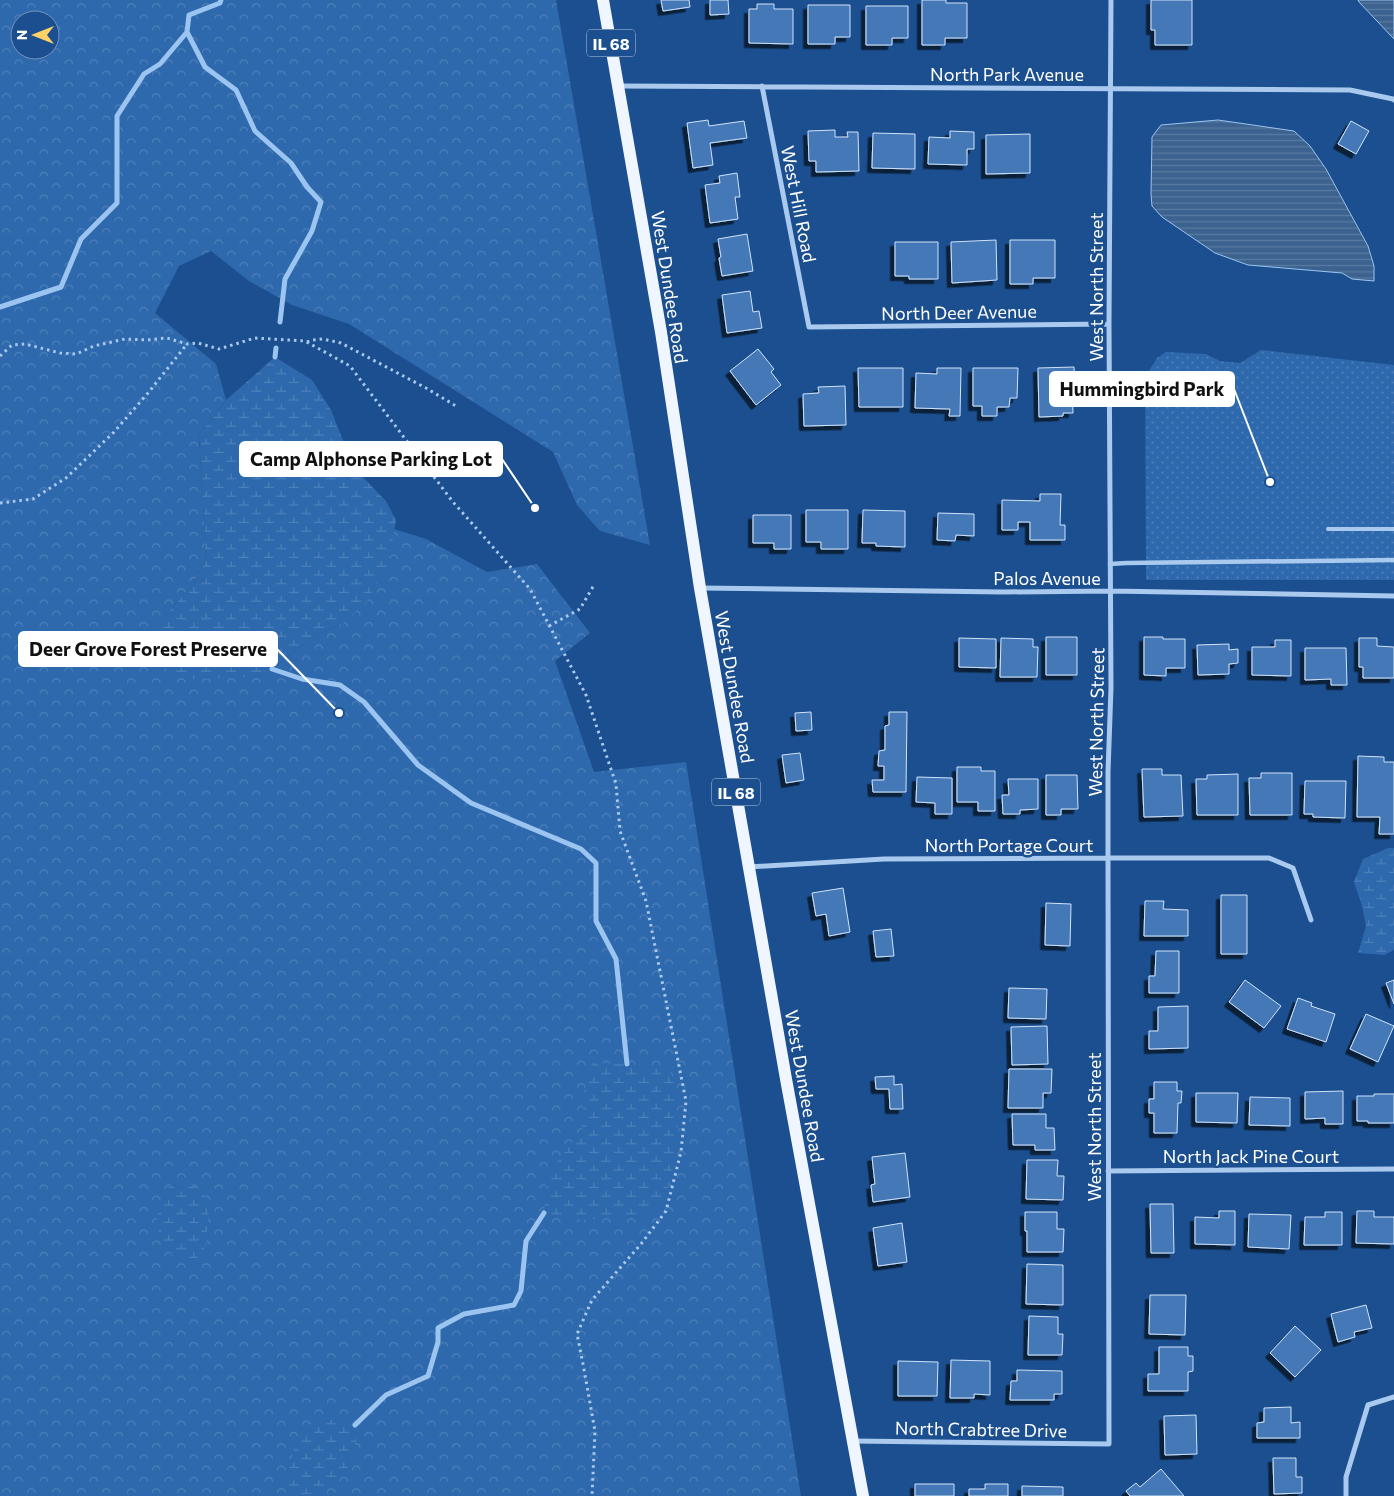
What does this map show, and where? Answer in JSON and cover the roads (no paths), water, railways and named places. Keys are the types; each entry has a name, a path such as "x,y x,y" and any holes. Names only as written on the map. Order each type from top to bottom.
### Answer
{"main road":[{"name":"West Dundee Road","path":"603,0 661,332 700,588 788,1089 863,1496"}],"street":[{"name":"West North Street","path":"1109,1444 1108,772 1111,688 1109,324 1111,0"},
{"name":"North Park Avenue","path":"618,86 1350,90 1394,100"},
{"name":"West Hill Road","path":"762,86 810,327"},
{"name":"North Deer Avenue","path":"810,327 1109,324"},
{"path":"1110,564 1394,560"},
{"name":"Palos Avenue","path":"700,588 1003,592 1111,591 1394,596"},
{"name":"North Portage Court","path":"749,867 884,859 1269,858 1293,868 1311,920"},
{"name":"North Jack Pine Court","path":"1108,1171 1394,1168"},
{"path":"1346,1496 1346,1477 1368,1404 1394,1397"},
{"name":"North Crabtree Drive","path":"853,1441 1109,1444"}],"lane":[{"path":"1328,529 1394,529"}],"waterway":[{"path":"221,0 220,3 189,15 187,32 205,67 236,90 255,131 291,163 307,187 321,202 312,231 285,279 280,322"},
{"path":"0,307 61,287 81,239 117,203 117,116 144,74 160,64 187,32"},
{"path":"275,357 276,348"},
{"path":"272,669 302,679 340,685 364,702 418,765 471,803 581,849 596,863 596,921 616,959 627,1064"},
{"path":"355,1425 386,1395 428,1376 438,1342 438,1328 464,1314 514,1305 521,1291 526,1241 544,1213"}],"place":[{"name":"Hummingbird Park","path":"1270,482"},
{"name":"Camp Alphonse Parking Lot","path":"535,508"},
{"name":"Deer Grove Forest Preserve","path":"339,713"}]}
